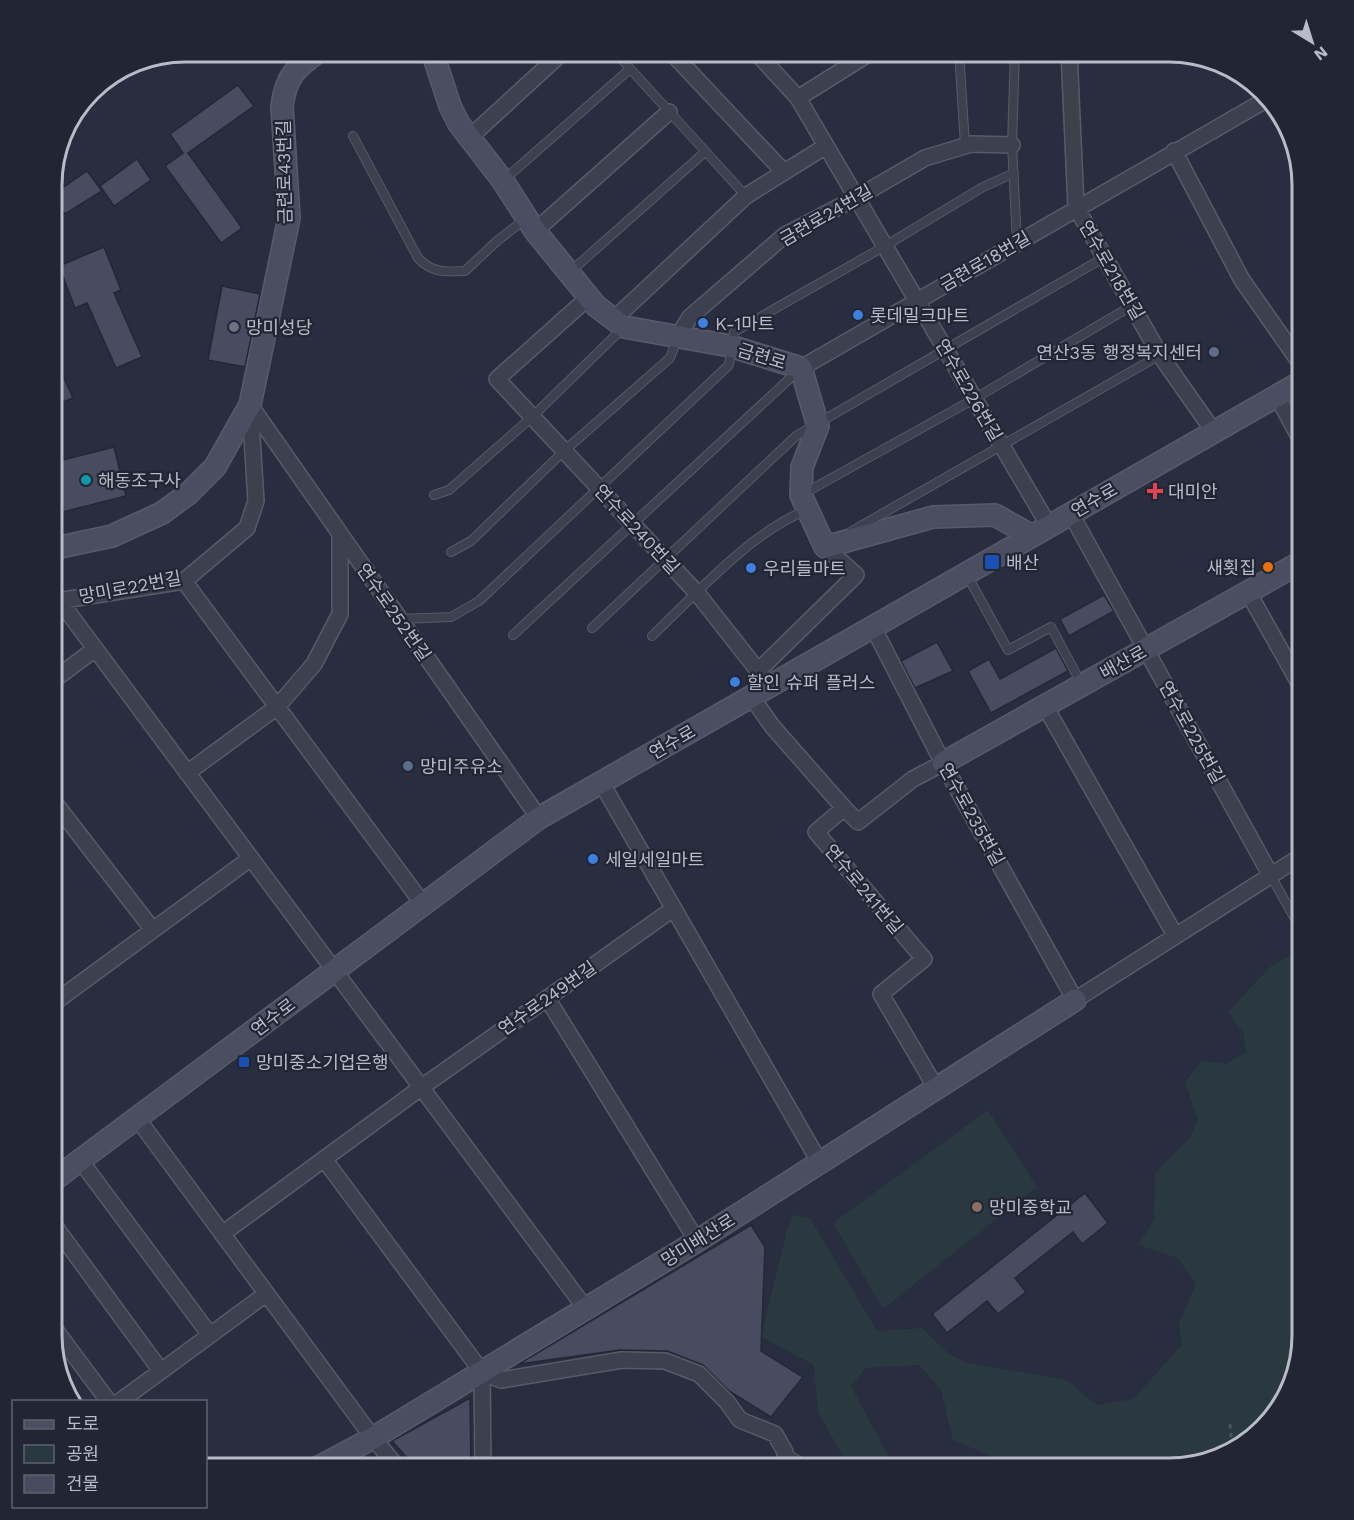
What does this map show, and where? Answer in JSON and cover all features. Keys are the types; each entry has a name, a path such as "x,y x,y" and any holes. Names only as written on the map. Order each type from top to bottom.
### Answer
{"street":[{"name":"금련로43번길","path":"62,547 112,536 162,513 189,494 215,467 250,405 289,218 282,106 284,88 294,69 303,62"},
{"path":"436,62 450,106 469,138 502,181 531,225 569,273 589,297 619,323 746,196 826,146"},
{"path":"469,138 552,62"},
{"path":"680,62 783,171"},
{"name":"연수로226번길","path":"765,62 798,98 975,399 1002,446 1040,531"},
{"path":"798,98 855,62"},
{"name":"연수로218번길","path":"1069,62 1076,207 1160,355 1214,432"},
{"name":"금련로18번길","path":"801,368 1076,207 1260,103"},
{"path":"531,225 669,112"},
{"name":"금련로24번길","path":"678,336 690,317 785,235 925,158 965,146 1012,145"},
{"path":"1174,152 1242,280 1292,351"},
{"name":"연수로240번길","path":"589,297 497,379 697,593 764,679"},
{"name":"금련로","path":"619,323 730,346 801,368 818,426"},
{"name":"연수로","path":"62,1174 539,818 751,696 764,679 873,627 1292,387"},
{"path":"1276,396 1292,424"},
{"name":"연수로252번길","path":"250,405 539,818"},
{"name":"망미로22번길","path":"62,600 184,581 247,528 256,501 250,405"},
{"path":"764,679 856,575 825,547 805,502 802,467 818,426"},
{"name":"연수로225번길","path":"1071,513 1270,874"},
{"path":"825,547 933,517 995,515 1040,531"},
{"path":"187,773 277,707 314,664 340,614 340,534"},
{"name":"배산로","path":"943,763 1292,567"},
{"path":"184,581 423,904"},
{"path":"1248,592 1292,670"},
{"path":"62,609 95,649 586,1309"},
{"name":"연수로235번길","path":"873,627 943,763 1074,1000"},
{"path":"62,674 95,649"},
{"path":"751,696 772,726 858,822 914,779 943,763"},
{"path":"1045,706 1175,935"},
{"path":"601,782 820,1163"},
{"name":"연수로241번길","path":"844,808 816,832 924,959 881,994 936,1088"},
{"path":"62,812 153,930"},
{"path":"62,997 251,858"},
{"path":"1074,1000 1292,861"},
{"name":"연수로249번길","path":"222,1234 422,1087 673,909"},
{"path":"547,998 698,1241"},
{"name":"망미배산로","path":"336,1458 373,1438 698,1241 1074,1000"},
{"path":"137,1118 390,1458"},
{"path":"324,1159 482,1372 501,1380 622,1360 665,1361 699,1374 728,1402 740,1420 774,1434 785,1452 785,1458"},
{"path":"80,1160 210,1335"},
{"path":"62,1236 161,1371"},
{"path":"120,1400 266,1294"},
{"path":"62,1339 108,1400"},
{"path":"482,1372 483,1458"}],"lane":[{"path":"624,62 746,196"},
{"path":"960,62 965,146"},
{"path":"1015,62 1012,145 1017,242"},
{"path":"502,181 630,69"},
{"path":"353,136 418,258 427,268 440,272 465,271 497,241 531,225"},
{"path":"569,273 705,152"},
{"path":"399,618 451,617 479,601 729,365 730,346 734,332 983,187 1014,173"},
{"path":"592,627 796,436 818,426 1105,257"},
{"path":"652,636 697,593 805,502 1132,305"},
{"path":"434,495 449,490 532,417 619,323"},
{"path":"451,552 471,541 564,451 670,358 678,336"},
{"path":"825,547 1160,355"},
{"path":"513,635 801,368"},
{"path":"966,574 1008,650 1051,627 1082,685"},
{"name":"연수로225번길","path":"1270,874 1292,915"},
{"path":"785,1452 794,1458"}],"path":[{"path":"1230,1424 1231,1442"}],"green space":[{"path":"1292,955 1292,1335 1288,1367 1283,1383 1267,1410 1238,1438 1209,1452 1185,1457 994,1458 953,1440 941,1390 919,1365 865,1368 851,1386 889,1458 844,1458 818,1412 814,1365 761,1337 787,1230 794,1215 810,1218 877,1331 922,1328 949,1354 968,1363 1066,1380 1097,1405 1133,1399 1182,1345 1179,1323 1196,1284 1178,1258 1138,1245 1154,1220 1155,1173 1189,1139 1198,1120 1185,1082 1202,1061 1227,1064 1246,1052 1243,1032 1228,1012 1271,966"},
{"path":"988,1110 1037,1187 883,1309 833,1223"}],"building":[{"path":"238,85 254,106 188,153 242,228 221,243 165,166 183,153 170,134"},
{"path":"137,159 151,180 114,206 100,186"},
{"path":"87,171 102,191 65,214 62,210 62,188"},
{"path":"104,247 121,290 114,293 142,357 116,368 87,303 75,308 62,274 62,265"},
{"name":"망미성당","path":"222,286 260,294 245,367 208,360"},
{"path":"62,374 73,398 62,402"},
{"name":"해동조구사","path":"114,447 126,496 62,512 62,460"},
{"path":"1104,595 1114,611 1069,636 1060,619"},
{"path":"937,642 953,671 915,688 901,661"},
{"path":"1056,648 1068,671 991,713 968,671 989,659 1000,679"},
{"path":"1085,1193 1108,1223 1082,1244 1073,1232 1015,1278 1026,1292 998,1314 987,1301 947,1333 932,1314"},
{"path":"751,1225 765,1247 761,1351 803,1377 771,1417 729,1391 703,1365 667,1351 620,1350 519,1364"},
{"path":"470,1398 471,1458 407,1458 392,1441"}],"place":[{"name":"롯데밀크마트","path":"858,315"},
{"name":"K-1마트","path":"703,323"},
{"name":"망미성당","path":"234,327"},
{"name":"연산3동 행정복지센터","path":"1214,352"},
{"name":"해동조구사","path":"86,480"},
{"name":"대미안","path":"1155,491"},
{"name":"배산","path":"992,562"},
{"name":"새횟집","path":"1268,567"},
{"name":"우리들마트","path":"751,568"},
{"name":"할인 슈퍼 플러스","path":"735,682"},
{"name":"망미주유소","path":"408,766"},
{"name":"세일세일마트","path":"593,859"},
{"name":"망미중소기업은행","path":"244,1062"},
{"name":"망미중학교","path":"977,1207"}]}
